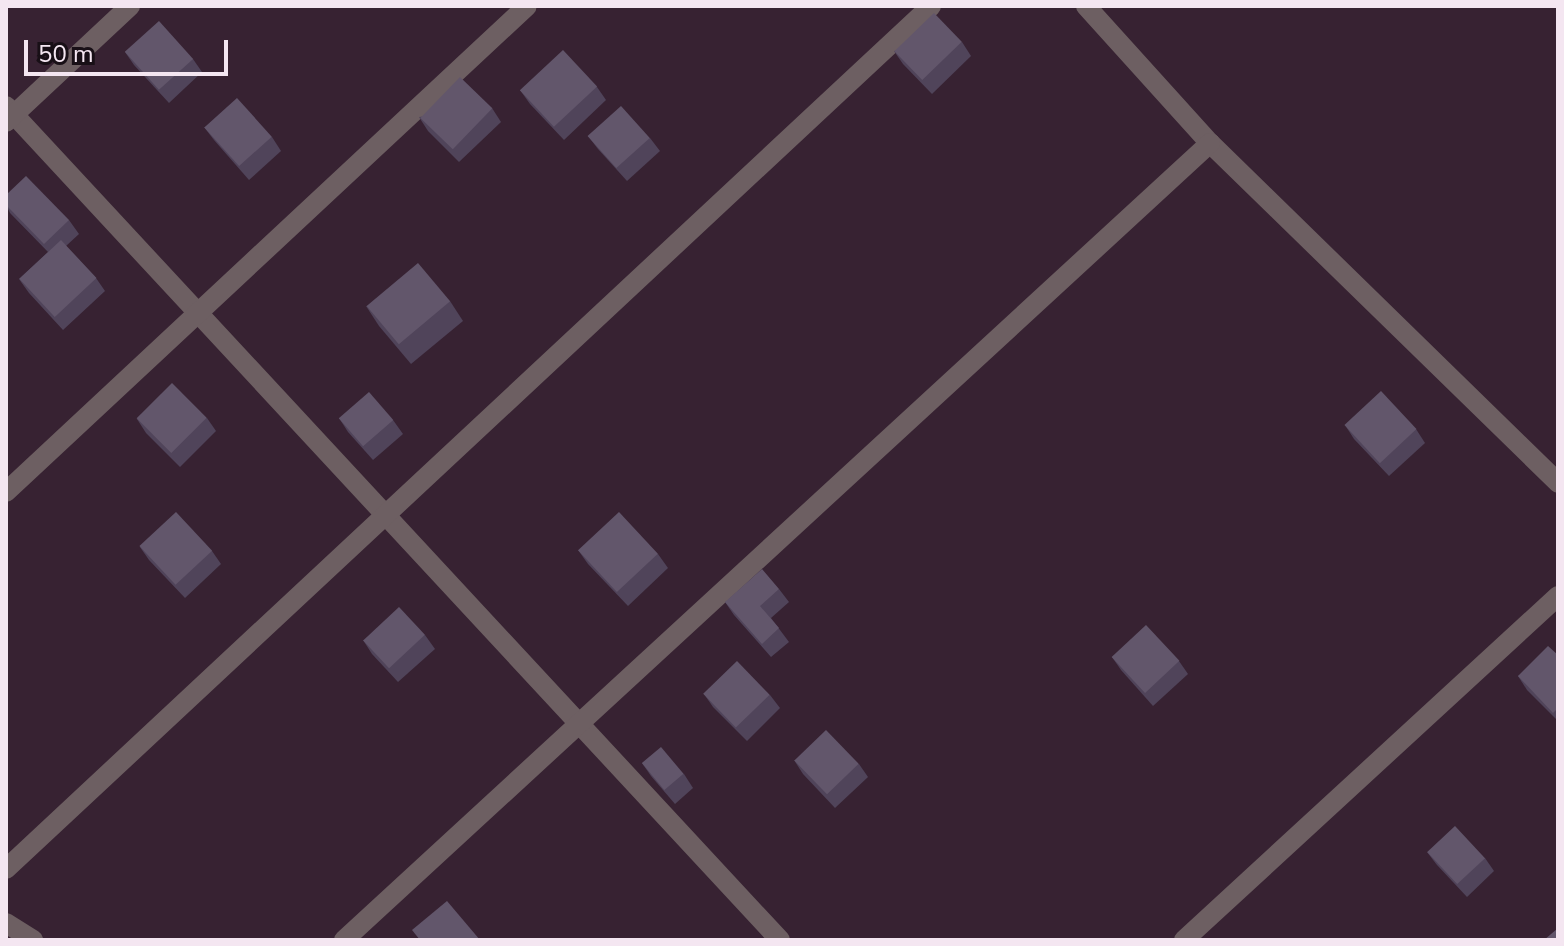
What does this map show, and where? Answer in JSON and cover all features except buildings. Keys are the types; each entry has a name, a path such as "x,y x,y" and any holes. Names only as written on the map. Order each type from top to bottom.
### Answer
{"street":[{"path":"130,6 9,114 780,940"},
{"path":"6,492 527,6"},
{"path":"6,869 931,6"},
{"path":"1086,6 1210,143 1558,483"},
{"path":"344,940 1210,143"},
{"path":"1184,940 1558,596"},
{"path":"6,923 33,940"}]}
